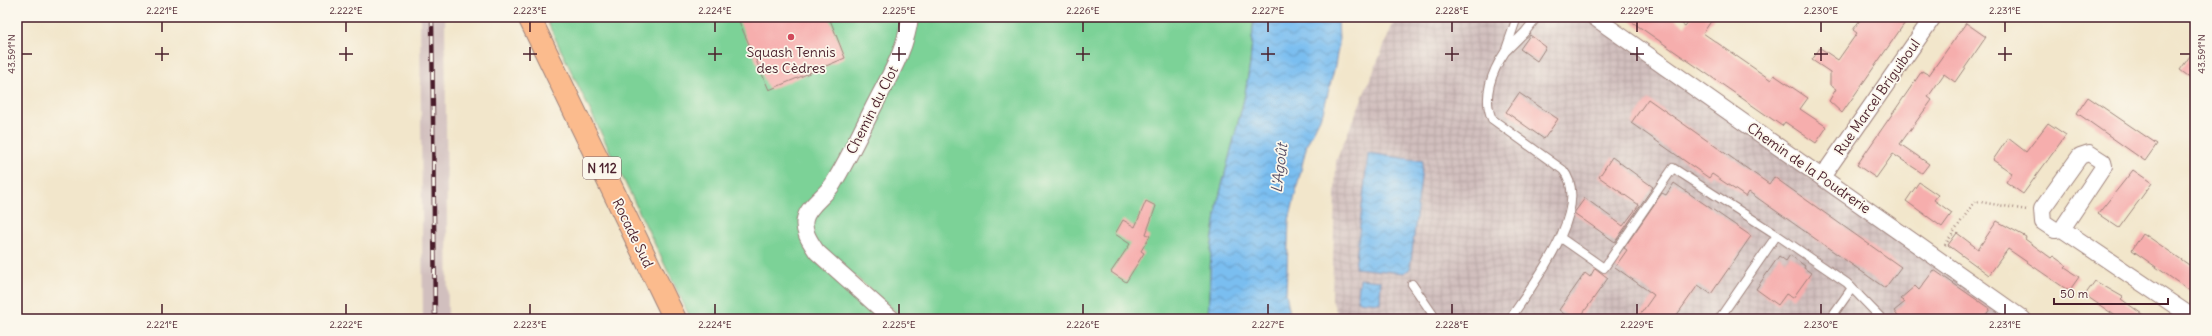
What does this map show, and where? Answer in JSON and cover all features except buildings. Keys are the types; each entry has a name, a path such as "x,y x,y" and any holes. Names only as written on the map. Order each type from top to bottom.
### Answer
{"main road":[{"name":"Rocade Sud","path":"529,17 675,319"}],"street":[{"name":"Chemin du Clot","path":"892,319 817,252 813,223 822,198 842,168 894,68 905,43 910,17"},
{"name":"Chemin de la Poudrerie","path":"1594,17 2023,319"},
{"name":"Rue Marcel Briguiboul","path":"1822,177 1933,17"},
{"path":"2062,229 2103,170 2103,162 2089,153 2080,156 2042,212 2043,222 2055,230 2062,229 2195,319"}],"lane":[{"path":"1510,319 1540,275 1561,238 1572,190 1569,178 1563,170 1492,119 1488,110 1488,94 1497,65 1505,52 1517,17"},
{"path":"1505,52 1525,32 1536,17"},
{"path":"1561,238 1604,268 1673,168 1822,264 1852,288 1882,319"},
{"path":"1719,319 1777,235"},
{"path":"1412,284 1436,319"},
{"path":"1830,319 1852,288"}],"path":[{"path":"1937,258 1975,201 2042,212"}],"shaded area":[{"path":"420,17 445,17 448,319 423,319"},
{"path":"1396,17 1595,17 2024,319 1339,319 1332,300 1336,161"}],"green space":[{"path":"545,17 1254,17 1250,64 1244,99 1218,201 1211,251 1208,319 904,319 842,265 817,263 880,319 691,319"}],"water":[{"name":"L'Agoût","path":"1254,17 1338,17 1339,42 1335,66 1323,112 1307,144 1289,221 1286,293 1291,319 1208,319 1211,251 1218,201 1244,99 1250,64"},
{"path":"1368,153 1423,161 1410,269 1404,273 1355,268"},
{"path":"1360,279 1381,281 1380,303 1357,301"}],"railway":[{"path":"432,17 435,319"}],"place":[{"name":"Squash Tennis des Cèdres","path":"791,37"}]}
